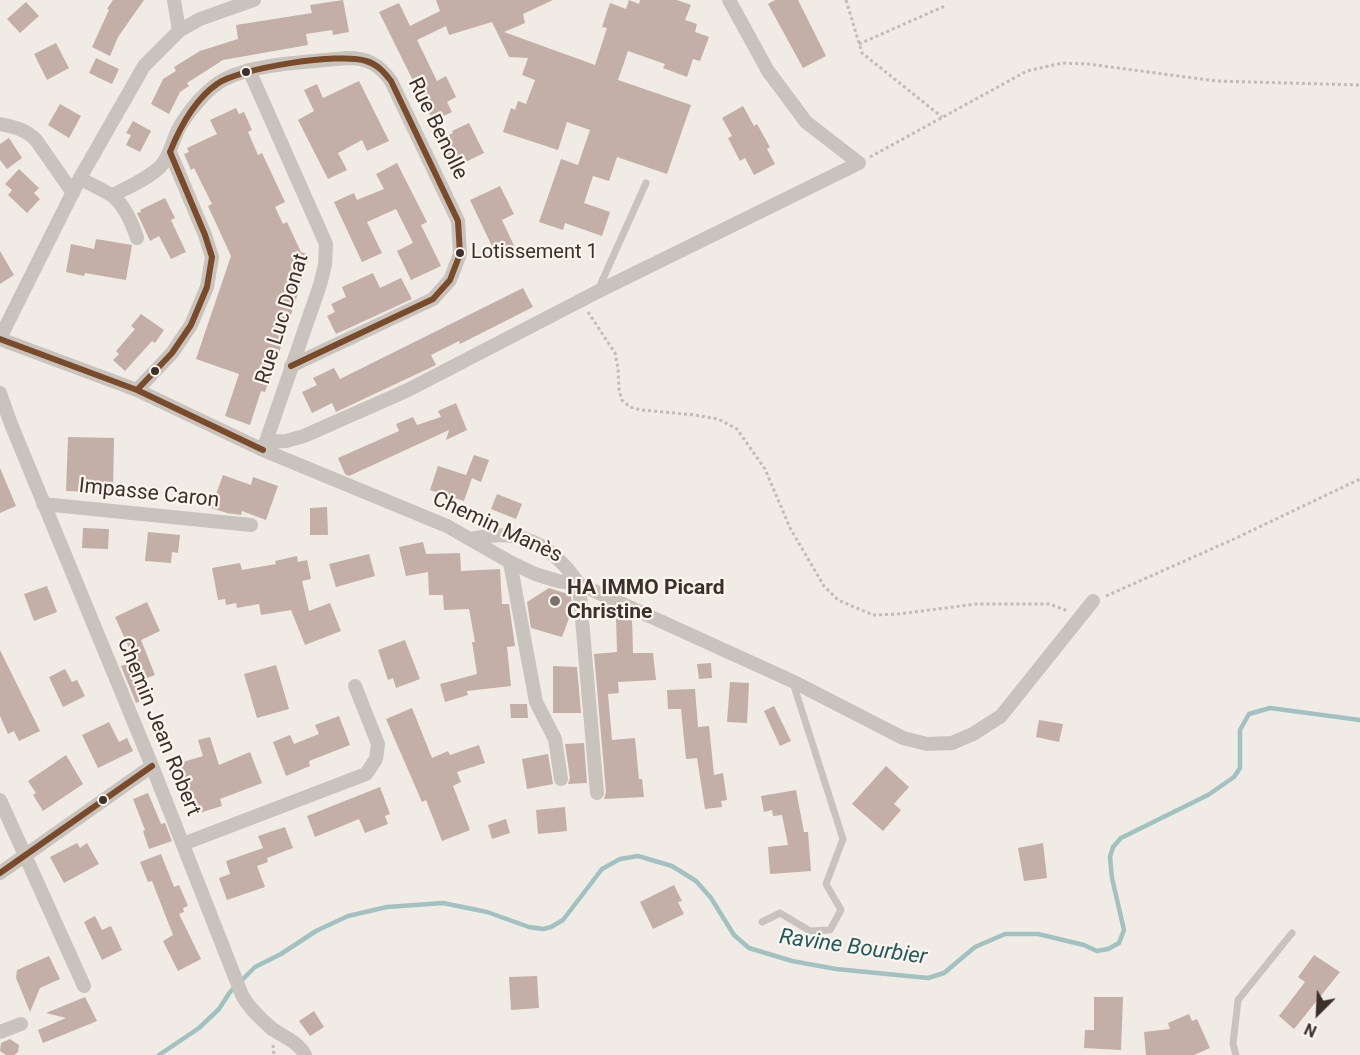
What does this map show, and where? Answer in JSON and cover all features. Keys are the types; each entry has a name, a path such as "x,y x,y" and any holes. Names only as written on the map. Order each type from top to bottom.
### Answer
{"street":[{"path":"174,0 179,32"},
{"path":"0,339 80,178 144,66 179,32 200,20 254,0"},
{"path":"265,446 304,436 408,390 580,300 859,163 806,122 768,71 729,0"},
{"name":"Rue Benolle","path":"113,195 148,176 161,165 190,111 222,80 249,70 347,58 361,58 383,69 391,81 458,221 460,254 450,280 433,299 291,366"},
{"name":"Rue Luc Donat","path":"249,70 326,244 325,265 265,446"},
{"path":"0,124 30,133 73,194"},
{"path":"137,390 172,353 191,325 207,287 212,257 170,152"},
{"path":"80,178 95,188 113,195 128,214 137,238"},
{"name":"Chemin Manès","path":"0,339 137,390 447,526 510,562 547,578 579,584 792,681 903,738 927,744 952,743 973,734 1001,717 1093,602"},
{"name":"Chemin Jean Robert","path":"0,393 5,424 43,504 152,766 248,1006 271,1028 302,1049 305,1055"},
{"name":"Impasse Caron","path":"43,504 251,525"},
{"path":"471,539 490,534 506,534 533,541 561,562 579,584 597,793"},
{"path":"510,562 536,702 555,739 561,779"},
{"path":"183,844 366,774 376,759 378,744 355,686"},
{"path":"0,873 152,766"},
{"path":"0,800 84,986"},
{"path":"0,1032 21,1024"}],"lane":[{"path":"597,292 646,183"},
{"path":"762,922 780,913 810,931 830,930 841,910 826,884 843,839 792,681"},
{"path":"1236,1055 1233,1044 1238,999 1292,933"}],"path":[{"path":"846,0 862,53 942,117"},
{"path":"859,44 945,6"},
{"path":"859,163 1028,71 1062,63 1088,64 1216,81 1360,85"},
{"path":"580,300 615,353 619,390 622,399 630,406 642,410 718,419 737,429 765,469 790,528 824,586 838,600 873,615 976,604 1049,604 1065,608 1079,619"},
{"path":"1093,602 1360,479"}],"building":[{"path":"113,0 144,0 118,37 110,56 92,47 109,10 107,9"},
{"path":"343,0 349,32 333,35 332,30 306,34 308,45 223,60 187,83 189,86 180,92 169,114 151,104 163,79 176,71 174,67 200,51 238,39 236,25 312,13 310,5"},
{"path":"436,0 553,0 523,14 525,23 504,32 595,65 607,28 602,27 610,3 626,9 629,0 639,4 640,0 677,0 691,5 685,20 697,24 695,32 709,37 700,61 693,59 687,77 663,68 665,64 628,51 618,80 691,105 667,174 617,157 609,181 593,176 584,203 610,212 602,236 565,223 563,230 539,222 561,159 578,165 590,130 567,122 558,150 503,132 511,108 515,110 518,101 526,104 535,80 522,75 528,58 509,57 492,22 449,35 446,26 417,40 437,81 446,76 456,97 447,102 452,112 433,121 379,12 399,3 410,26 440,11"},
{"path":"775,0 798,0 826,56 803,68 768,4"},
{"path":"26,2 39,16 20,33 7,19"},
{"path":"56,43 69,68 47,80 34,54"},
{"path":"96,58 119,69 112,84 89,73"},
{"path":"359,81 389,141 367,151 362,140 338,153 347,170 328,179 298,120 314,111 304,90 317,84 323,98"},
{"path":"60,104 81,116 69,138 48,125"},
{"path":"743,106 754,126 757,124 770,147 767,149 775,164 754,175 745,158 740,161 728,138 732,136 722,118"},
{"path":"236,108 239,114 244,112 252,130 248,132 258,155 262,153 285,202 275,207 283,224 287,222 301,252 310,255 276,362 265,392 261,391 250,425 225,416 239,374 196,359 231,256 208,206 212,204 194,168 191,170 184,154 189,152 187,148 217,134 210,120"},
{"path":"133,121 151,131 140,152 126,145 131,135 126,133"},
{"path":"469,123 484,153 453,168 439,140"},
{"path":"9,138 22,158 7,169 0,160 0,144"},
{"path":"397,163 427,222 421,225 441,266 411,280 397,251 413,243 396,209 367,222 382,253 362,262 334,202 354,193 357,200 384,189 376,174"},
{"path":"19,169 39,188 34,193 40,199 27,213 8,195 12,190 5,184"},
{"path":"500,186 514,214 502,220 517,252 499,261 470,200"},
{"path":"165,198 175,218 171,220 186,252 171,259 159,236 150,241 137,213"},
{"path":"96,239 132,245 126,280 66,272 71,244 94,249"},
{"path":"0,251 14,275 0,284"},
{"path":"373,273 380,288 401,278 412,299 336,334 327,316 335,312 331,304 346,297 342,287"},
{"path":"523,288 533,307 460,344 459,341 431,355 436,365 336,412 332,403 312,413 302,392 317,385 313,378 334,368 340,379"},
{"path":"141,314 164,330 155,343 152,341 125,371 113,360 119,354 116,351 135,329 131,326"},
{"path":"456,403 467,430 446,440 449,430 349,476 345,474 338,458 399,431 396,424 413,417 417,425 441,417 438,411"},
{"path":"68,437 114,438 113,493 66,491"},
{"path":"474,455 489,460 481,482 472,478 464,501 430,490 438,466 466,475"},
{"path":"0,468 16,506 0,513"},
{"path":"223,475 251,485 253,477 278,486 266,520 242,511 241,515 211,508"},
{"path":"497,494 522,504 516,519 491,509"},
{"path":"327,507 328,535 310,535 310,508"},
{"path":"83,528 109,529 108,549 82,548"},
{"path":"148,532 180,535 178,553 172,552 171,563 145,561"},
{"path":"423,542 426,554 460,553 461,571 500,569 502,604 509,604 515,646 507,647 511,686 467,691 468,695 445,702 440,684 477,674 472,642 475,642 469,609 444,610 443,595 429,595 428,572 406,576 399,547"},
{"path":"369,554 375,576 336,587 329,564"},
{"path":"297,556 298,562 307,560 311,579 302,581 309,611 330,603 341,631 305,645 291,610 261,615 259,604 237,608 236,603 226,605 225,599 218,600 212,568 240,563 242,570 276,564 275,561"},
{"path":"47,586 57,612 34,621 24,594"},
{"path":"549,588 571,595 572,610 562,637 531,628 527,602"},
{"path":"147,602 160,631 141,640 155,675 144,679 151,696 136,703 121,666 135,661 115,617"},
{"path":"616,618 632,618 633,653 653,653 656,680 618,682 619,693 608,694 612,740 635,738 639,779 642,779 644,797 604,799 606,792 594,654 617,652"},
{"path":"405,640 420,679 396,688 393,678 388,680 378,650"},
{"path":"0,650 40,731 19,741 14,731 8,734 0,716"},
{"path":"711,663 712,678 699,679 697,664"},
{"path":"276,665 289,709 257,718 244,674"},
{"path":"553,666 577,667 581,713 553,713"},
{"path":"65,669 72,682 77,680 85,696 63,707 49,677"},
{"path":"730,682 749,683 747,723 727,722"},
{"path":"695,689 698,727 709,726 714,775 723,773 727,800 721,801 722,807 705,809 697,758 686,759 681,709 668,709 667,690"},
{"path":"510,704 527,704 528,718 511,718"},
{"path":"774,706 791,741 780,746 764,711"},
{"path":"412,708 432,758 448,751 450,755 479,745 485,763 457,772 461,782 453,786 470,830 442,841 426,800 422,802 386,719"},
{"path":"339,716 350,745 309,761 310,766 286,776 273,742 290,735 294,744 319,734 315,725"},
{"path":"1039,720 1063,724 1059,742 1036,737"},
{"path":"109,722 119,742 127,738 133,751 98,768 82,735"},
{"path":"210,737 219,765 250,752 262,783 220,799 222,806 196,814 180,763 203,756 198,740"},
{"path":"584,743 587,783 568,784 570,778 565,744"},
{"path":"548,754 553,784 527,789 522,759"},
{"path":"66,755 83,784 43,811 28,781"},
{"path":"886,766 909,787 894,804 901,810 883,831 852,804"},
{"path":"380,787 390,814 385,816 388,824 365,833 359,819 315,837 307,816"},
{"path":"796,790 804,832 808,832 811,871 770,874 768,847 788,845 782,815 773,816 772,810 764,812 761,796"},
{"path":"148,793 161,824 165,823 172,841 149,849 143,831 145,830 133,799"},
{"path":"565,807 567,831 538,834 536,810"},
{"path":"506,819 510,833 492,839 488,825"},
{"path":"285,827 293,848 267,858 268,862 257,866 265,887 227,900 219,878 230,874 226,861 263,848 258,836"},
{"path":"77,843 80,848 87,843 99,864 64,883 50,857"},
{"path":"1043,843 1047,878 1024,881 1018,848"},
{"path":"161,854 174,887 179,885 188,906 183,908 184,912 179,914 201,959 178,971 163,941 173,935 152,881 148,882 140,862"},
{"path":"674,885 682,901 678,902 684,914 653,929 640,902"},
{"path":"95,916 102,930 111,926 122,950 102,960 84,922"},
{"path":"1314,955 1340,972 1294,1029 1279,1016 1305,982 1298,977"},
{"path":"49,956 60,979 40,988 30,1012 16,978 17,970"},
{"path":"537,976 539,1008 511,1010 509,977"},
{"path":"85,997 97,1021 43,1043 38,1030 66,1018 46,1013"},
{"path":"1094,997 1123,997 1121,1050 1084,1048 1085,1030 1094,1030"},
{"path":"314,1011 324,1027 310,1036 299,1021"},
{"path":"1189,1014 1192,1021 1197,1019 1210,1048 1194,1055 1146,1055 1144,1032 1170,1029 1168,1023"},
{"path":"10,1039 19,1045 18,1052 14,1055 6,1055 0,1051 1,1043"}],"waterway":[{"name":"Ravine Bourbier","path":"159,1055 199,1028 219,1009 230,992 255,967 281,954 316,931 348,916 387,907 443,903 487,912 529,927 543,929 563,920 602,869 620,859 638,856 672,866 696,881 711,898 734,935 749,948 792,961 836,969 928,978 944,973 975,947 1005,934 1038,934 1084,945 1097,951 1108,949 1119,943 1124,930 1112,878 1110,857 1113,847 1121,838 1208,795 1234,777 1240,768 1240,730 1249,714 1270,708 1360,720"}],"transit line":[{"path":"170,152 183,124 201,98 217,84 246,72 314,60 353,59 374,64 391,81 458,221 460,254 450,280 433,299 291,366"},
{"path":"137,390 172,353 191,325 207,287 212,257 170,152"},
{"path":"0,339 137,390 263,450"},
{"path":"0,873 152,766"}],"place":[{"name":"Lotissement 1","path":"460,253"},
{"name":"HA IMMO Picard Christine","path":"555,601"}]}
